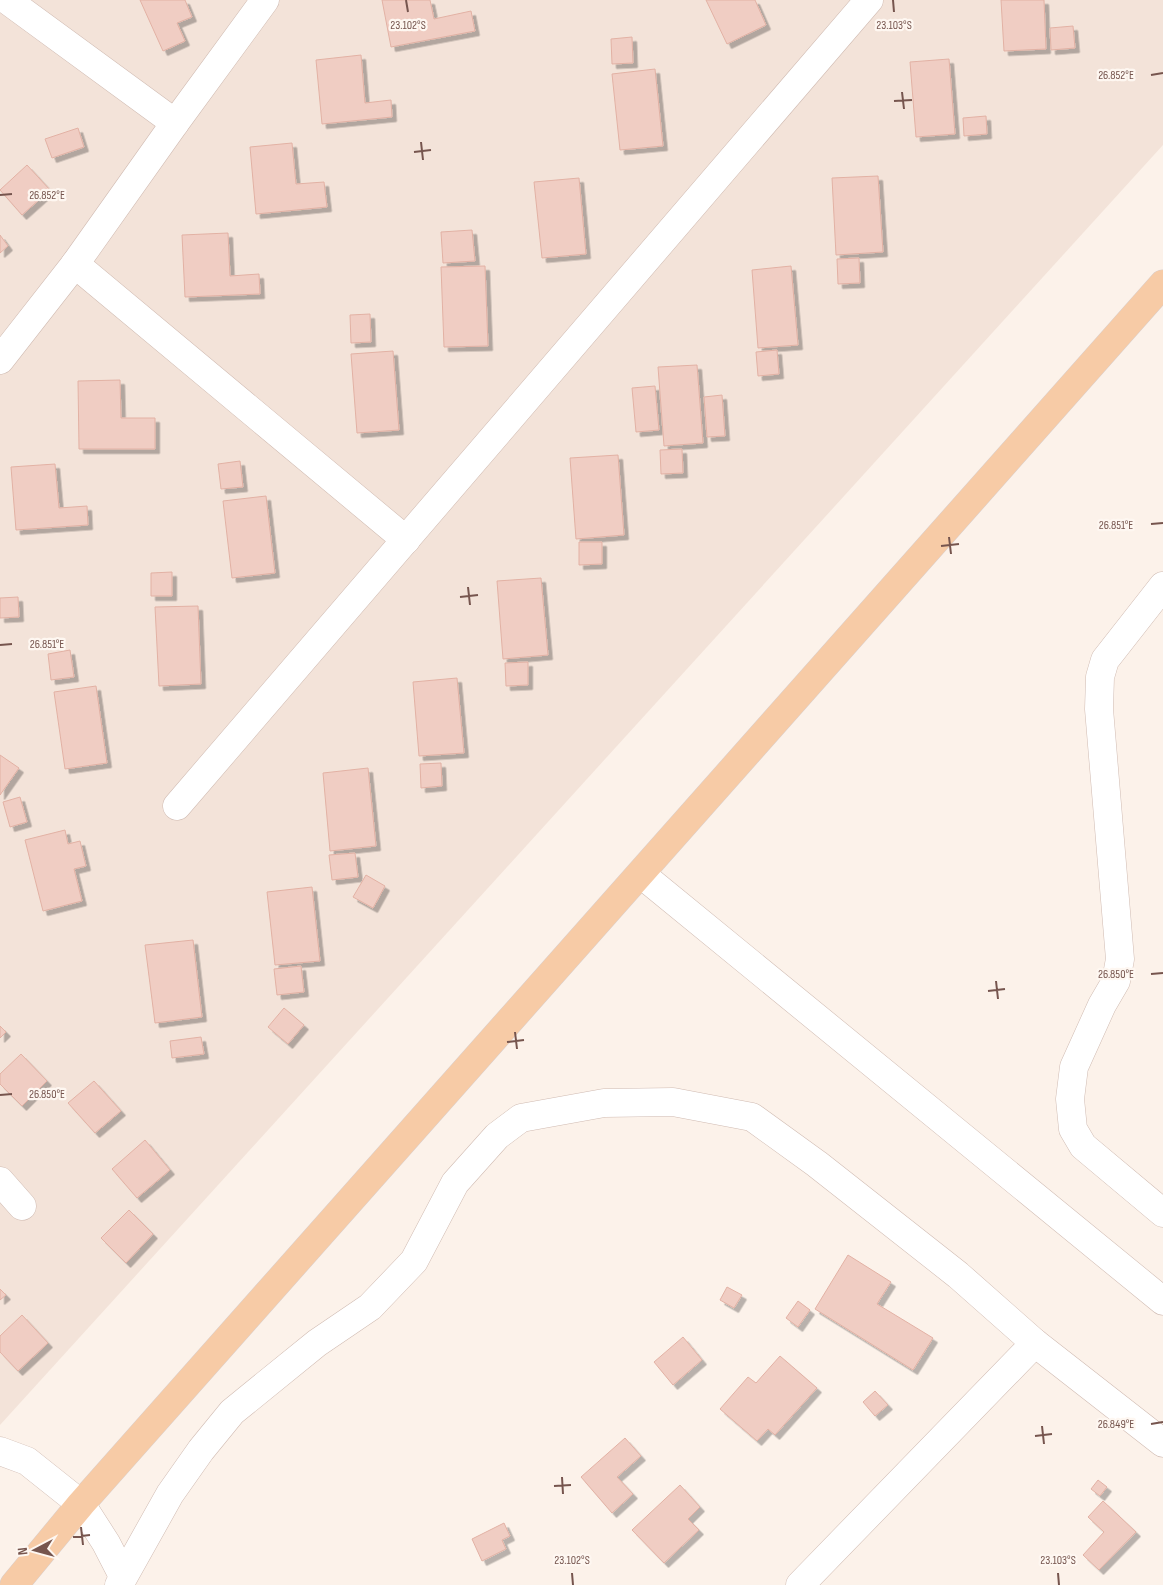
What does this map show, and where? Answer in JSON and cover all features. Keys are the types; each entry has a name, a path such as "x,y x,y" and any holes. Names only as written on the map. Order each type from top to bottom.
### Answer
{"main road":[{"path":"14,1585 81,1504 1163,284"}],"street":[{"path":"7,0 175,123"},
{"path":"0,360 75,264 265,0"},
{"path":"177,806 867,1"},
{"path":"75,264 406,540"},
{"path":"1163,586 1105,660 1100,677 1099,709 1120,959 1116,981 1102,1005 1074,1067 1070,1099 1073,1129 1083,1146 1163,1213"},
{"path":"641,874 1163,1301"},
{"path":"121,1580 170,1494 201,1450 232,1412 317,1343 370,1308 414,1261 455,1183 497,1136 522,1118 604,1102 673,1102 752,1117 816,1164 958,1275 1035,1343 1163,1443"},
{"path":"0,1181 22,1206"},
{"path":"800,1585 1035,1343"},
{"path":"0,1451 27,1461 81,1504 106,1543 121,1580"}],"shaded area":[{"path":"0,0 1163,0 1163,145 0,1425"}],"building":[{"path":"140,0 185,0 192,17 177,23 185,41 163,51"},
{"path":"382,0 430,0 434,19 471,11 475,31 391,47"},
{"path":"706,0 755,0 766,25 727,44"},
{"path":"1001,0 1044,0 1046,49 1004,51"},
{"path":"1073,26 1075,48 1051,50 1050,28"},
{"path":"632,37 633,63 612,64 611,39"},
{"path":"361,55 365,103 391,100 392,117 322,124 316,60"},
{"path":"949,59 955,134 916,137 910,62"},
{"path":"655,69 663,146 620,150 612,74"},
{"path":"986,116 987,134 964,136 963,118"},
{"path":"78,128 84,147 52,158 45,139"},
{"path":"292,143 296,184 324,182 327,207 256,214 250,147"},
{"path":"27,165 50,190 22,215 0,190"},
{"path":"878,176 883,252 836,255 832,178"},
{"path":"579,178 586,254 542,258 534,182"},
{"path":"472,230 475,261 443,263 441,232"},
{"path":"228,233 230,276 259,274 260,294 185,297 182,235"},
{"path":"0,235 8,246 0,253"},
{"path":"859,258 860,283 838,284 837,259"},
{"path":"485,266 488,346 444,347 441,267"},
{"path":"791,266 798,345 758,348 752,270"},
{"path":"370,314 371,342 351,343 350,315"},
{"path":"777,350 779,374 758,376 756,352"},
{"path":"393,351 399,430 357,433 351,354"},
{"path":"697,365 703,443 664,446 658,367"},
{"path":"120,380 121,418 155,418 155,449 79,449 78,381"},
{"path":"655,386 659,430 636,432 632,388"},
{"path":"722,395 725,436 707,437 704,397"},
{"path":"682,449 683,473 661,474 660,450"},
{"path":"618,455 624,535 576,539 570,458"},
{"path":"240,461 243,487 221,489 218,464"},
{"path":"55,464 59,508 87,506 88,525 16,530 11,467"},
{"path":"266,496 275,573 232,578 223,501"},
{"path":"579,542 602,542 602,564 579,565"},
{"path":"172,572 172,596 151,596 151,573"},
{"path":"541,578 548,655 503,659 497,581"},
{"path":"18,597 19,617 0,618 0,598"},
{"path":"198,606 201,684 159,686 155,607"},
{"path":"70,650 74,677 51,680 48,654"},
{"path":"528,662 528,685 506,686 505,663"},
{"path":"457,678 464,753 419,756 413,682"},
{"path":"96,686 107,763 65,769 54,692"},
{"path":"0,755 19,768 0,795"},
{"path":"441,763 442,786 421,788 420,764"},
{"path":"368,768 376,846 330,851 323,773"},
{"path":"20,797 27,822 10,827 3,802"},
{"path":"65,830 68,844 80,841 86,866 74,869 82,901 43,911 25,840"},
{"path":"355,853 358,877 332,880 329,855"},
{"path":"366,875 385,886 373,908 353,897"},
{"path":"312,887 320,961 275,965 267,892"},
{"path":"193,940 202,1017 155,1023 145,945"},
{"path":"301,966 304,992 277,995 274,969"},
{"path":"284,1008 304,1025 288,1044 268,1027"},
{"path":"0,1026 6,1032 0,1038"},
{"path":"201,1037 204,1054 172,1058 170,1041"},
{"path":"21,1054 47,1081 22,1106 0,1084 0,1074"},
{"path":"94,1081 121,1111 95,1133 68,1103"},
{"path":"145,1140 170,1170 137,1198 112,1169"},
{"path":"129,1210 153,1234 126,1263 101,1238"},
{"path":"848,1255 891,1282 877,1304 933,1338 913,1370 815,1309"},
{"path":"727,1287 742,1295 734,1308 720,1300"},
{"path":"0,1289 6,1295 0,1300"},
{"path":"798,1301 810,1310 798,1327 786,1318"},
{"path":"22,1315 48,1343 18,1371 0,1352 0,1336"},
{"path":"683,1337 702,1360 673,1385 654,1362"},
{"path":"780,1356 817,1388 775,1435 768,1429 757,1441 720,1409 748,1377 756,1383"},
{"path":"875,1391 888,1405 875,1416 863,1402"},
{"path":"625,1438 641,1456 617,1477 633,1494 612,1513 581,1477"},
{"path":"1098,1480 1107,1487 1100,1496 1091,1489"},
{"path":"680,1485 700,1507 688,1519 699,1530 664,1563 632,1530"},
{"path":"1103,1501 1136,1532 1099,1570 1083,1555 1104,1532 1088,1517"},
{"path":"504,1523 510,1536 502,1540 506,1549 482,1561 472,1539"}]}
